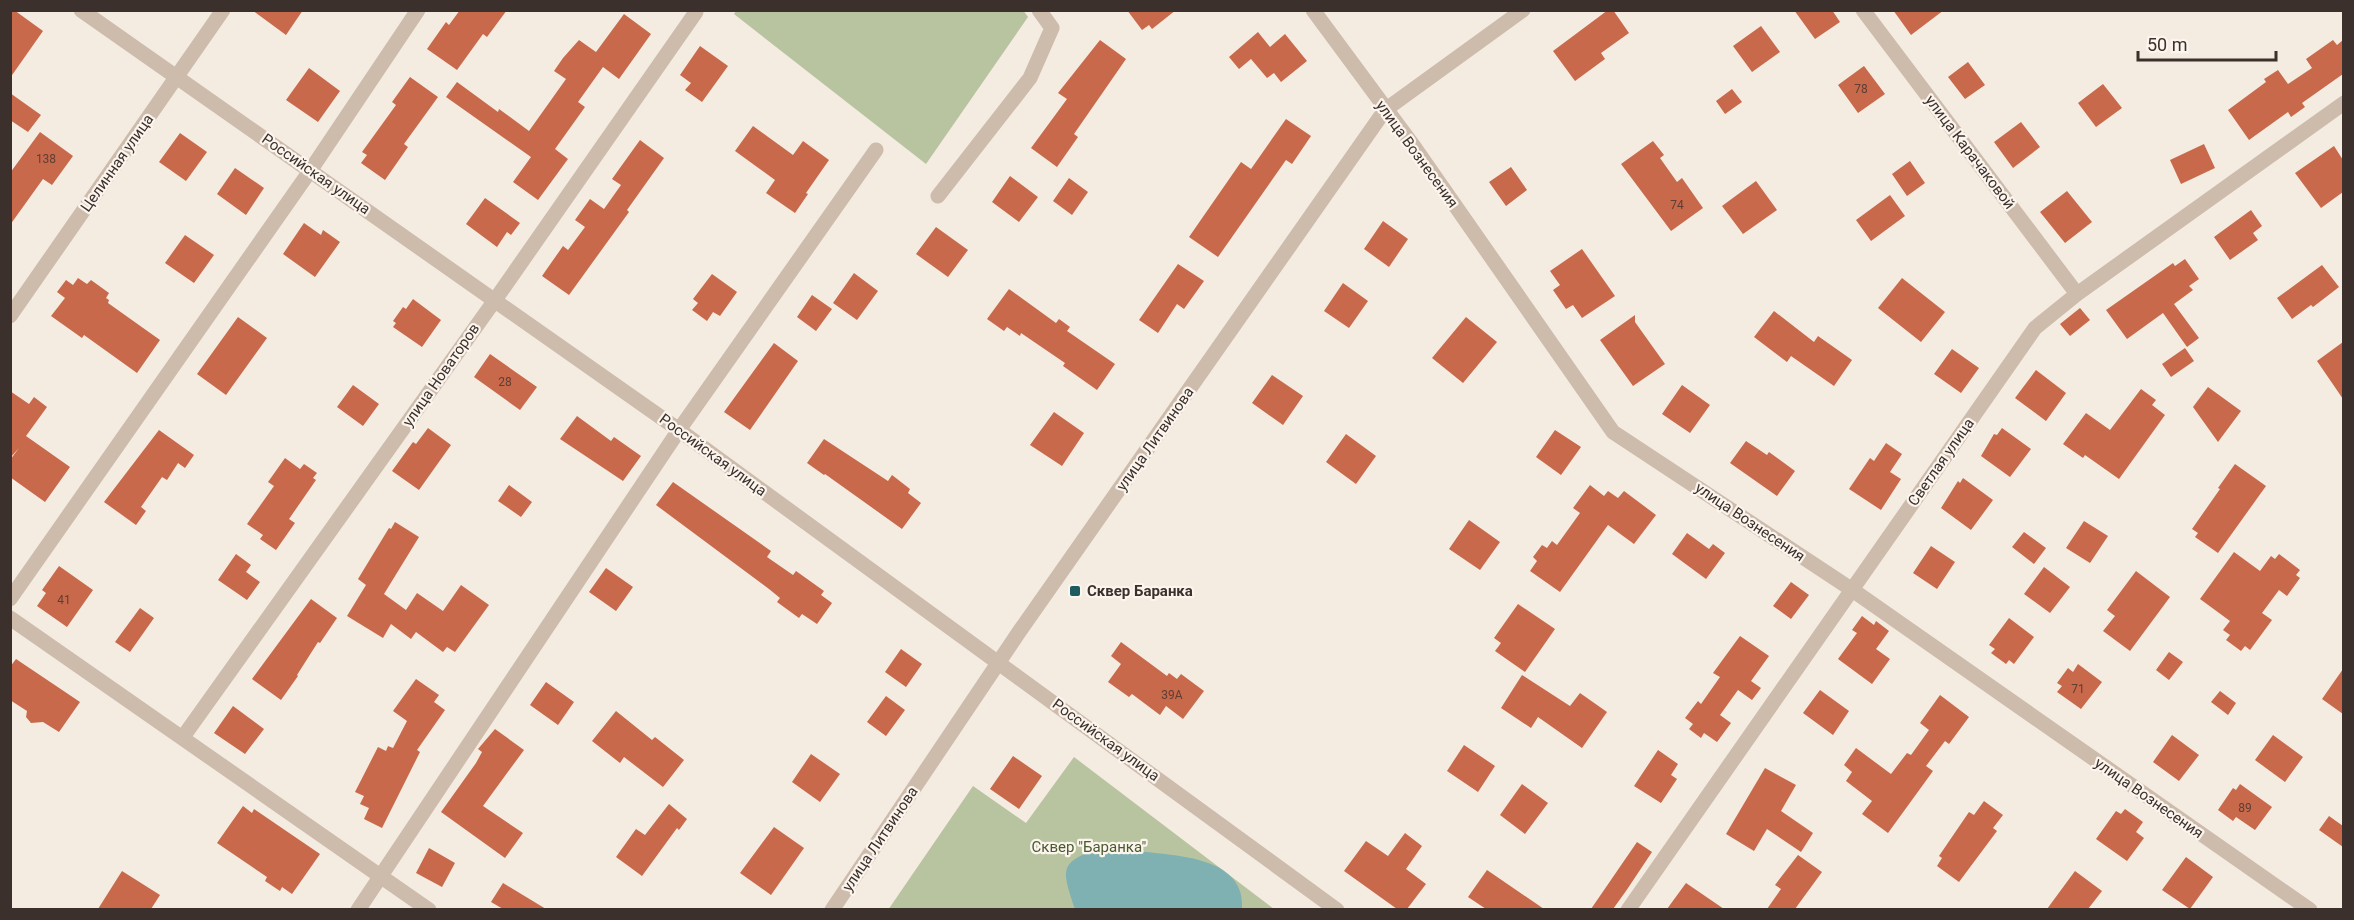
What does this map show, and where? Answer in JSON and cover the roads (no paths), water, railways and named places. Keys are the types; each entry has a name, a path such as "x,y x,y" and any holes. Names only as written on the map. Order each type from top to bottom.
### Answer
{"street":[{"name":"Российская улица","path":"81,10 679,430 1337,909"},
{"name":"Целинная улица","path":"10,316 223,10"},
{"path":"10,599 310,171 418,10"},
{"path":"938,196 1030,78 1052,28 1039,10"},
{"name":"улица Вознесения","path":"1313,10 1385,111 1415,148 1613,432 1851,590 2310,909"},
{"name":"улица Литвинова","path":"832,909 998,662 1385,111 1523,10"},
{"name":"улица Карачаковой","path":"1863,10 2077,294"},
{"name":"улица Новаторов","path":"183,737 495,300 696,12"},
{"name":"Светлая улица","path":"1628,909 2036,328 2077,294 2343,103"},
{"path":"358,909 679,430 876,150"},
{"path":"10,618 429,909"}],"water":[{"path":"1104,846 1209,863 1223,870 1234,880 1240,892 1242,909 1075,909 1067,883 1067,868 1079,857"}],"place":[{"name":"Сквер Баранка","path":"1075,591"}],"park label":[{"name":"Сквер \"Баранка\"","path":"1089,847"}]}
